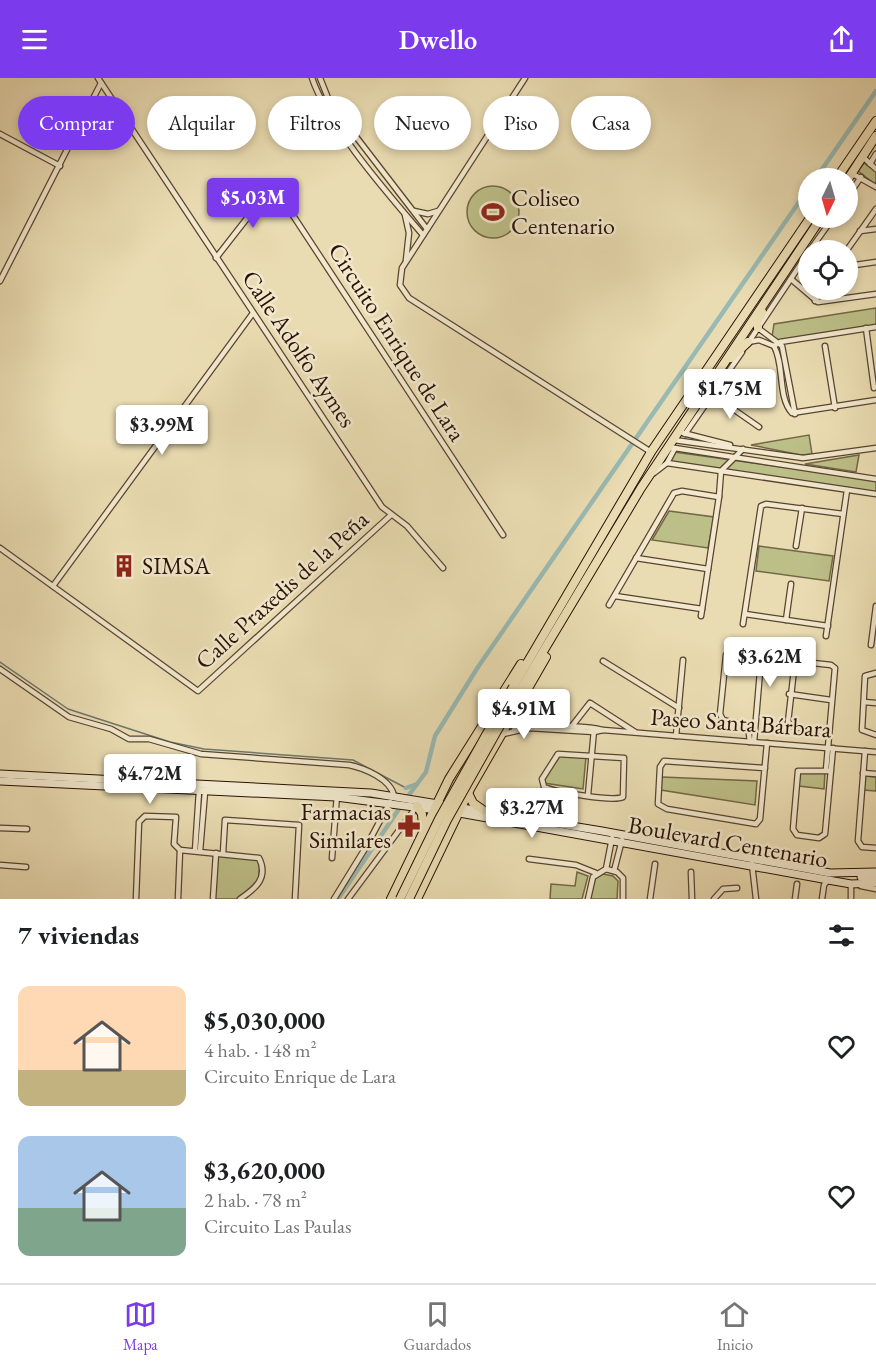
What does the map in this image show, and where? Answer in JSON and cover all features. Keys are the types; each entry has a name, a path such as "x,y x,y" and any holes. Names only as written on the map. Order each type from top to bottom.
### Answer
{"main road":[{"path":"845,168 873,132 876,113"},
{"path":"854,168 862,156 876,121"},
{"path":"391,899 449,779 503,689 532,651 651,452 803,228"},
{"path":"400,899 439,819 516,689 564,617 647,478 681,433 721,366 814,228"},
{"path":"758,328 757,323 764,303"},
{"path":"721,366 748,342"},
{"path":"417,899 459,810 522,700 564,617"},
{"path":"409,899 447,820 516,689 532,651"},
{"name":"Boulevard Centenario","path":"0,778 13,775 34,779 202,791 338,794 395,799 612,837 624,834 752,862 824,881 854,884 876,883"},
{"name":"Boulevard Centenario","path":"0,778 288,788 330,790 338,794"},
{"path":"449,779 456,790 469,791"},
{"path":"202,791 204,788 239,786"},
{"path":"258,794 281,792 288,788"},
{"path":"469,791 473,803 483,810"},
{"path":"415,804 423,819 424,830"},
{"name":"Boulevard Centenario","path":"459,810 483,810 612,837 622,843 844,874 876,872"},
{"path":"424,830 440,826 447,834"},
{"path":"844,874 876,878"}],"street":[{"path":"312,78 320,96"},
{"path":"320,78 327,96"},
{"path":"525,78 406,262 399,276 400,285 409,298 651,452"},
{"path":"0,281 60,166 100,80"},
{"name":"Calle Adolfo Aymes","path":"100,80 382,507 407,526 443,568"},
{"path":"0,134 60,166"},
{"path":"362,145 427,229"},
{"path":"356,150 423,235"},
{"path":"870,164 876,154"},
{"path":"862,156 876,169"},
{"path":"858,177 876,187"},
{"path":"858,181 861,177"},
{"name":"Circuito Enrique de Lara","path":"216,258 273,185 503,535"},
{"path":"854,240 876,209"},
{"path":"412,210 422,213 438,211"},
{"path":"404,212 409,233 406,262"},
{"path":"860,231 876,229"},
{"path":"858,265 876,262"},
{"path":"732,447 681,433 713,395 798,268"},
{"path":"790,279 820,303 876,294"},
{"path":"0,548 53,586 253,313"},
{"path":"774,346 780,342 876,327"},
{"path":"758,328 780,342 784,350 795,414"},
{"path":"866,328 874,388"},
{"path":"748,342 759,340 774,346 778,355 786,402 790,411 795,414 876,400"},
{"path":"825,346 835,408"},
{"path":"713,395 759,427"},
{"path":"694,443 695,436"},
{"path":"705,445 706,438"},
{"path":"672,445 694,443 802,458 874,449"},
{"path":"672,445 876,479"},
{"path":"647,478 667,463 672,445"},
{"path":"701,616 720,497 721,471 743,449"},
{"path":"667,463 876,494"},
{"path":"789,480 792,466"},
{"path":"826,636 847,490"},
{"path":"609,605 670,498 682,491 720,497"},
{"path":"743,624 760,510 766,504 843,514"},
{"path":"796,546 802,508"},
{"name":"Calle Praxedis de la Peña","path":"53,586 198,691 391,515"},
{"path":"636,558 708,569"},
{"path":"786,620 791,584"},
{"path":"615,596 702,609"},
{"path":"871,645 876,606"},
{"path":"745,614 828,626"},
{"path":"730,650 756,653 761,660 752,742 748,726 723,720 720,714 726,655 730,650"},
{"path":"676,736 683,660"},
{"path":"603,661 679,708"},
{"path":"828,770 803,769 797,773 793,829 797,835 819,838 825,834 830,748 829,732 835,668 831,665 795,661 789,694 789,724 829,732"},
{"path":"0,669 69,717 111,729 129,739 141,738 201,754 349,765 368,771 390,785 395,799 334,899"},
{"path":"876,673 865,676 862,730 876,735"},
{"path":"789,694 831,700"},
{"path":"514,730 525,710 522,700"},
{"path":"864,702 876,703"},
{"path":"572,726 590,703 637,733"},
{"name":"Paseo Santa Bárbara","path":"525,710 538,722 594,730"},
{"name":"Paseo Santa Bárbara","path":"503,734 514,730 536,728 603,730 876,752"},
{"path":"588,795 594,730"},
{"path":"765,768 664,761 660,767 658,804 667,809 756,824 760,819 765,768 767,743"},
{"path":"865,751 858,841 862,847 876,848"},
{"path":"592,754 624,758 623,797 617,799 588,795 548,789 542,783 554,756 592,754"},
{"path":"863,773 876,774"},
{"path":"197,851 202,791"},
{"path":"332,858 338,794"},
{"path":"348,899 415,804"},
{"path":"136,899 141,819 149,816 176,817 174,844 180,850 256,857 261,861 259,885 240,899"},
{"path":"223,853 225,819 299,825 295,899"},
{"path":"0,828 27,829"},
{"path":"614,871 624,834"},
{"path":"606,869 612,837"},
{"path":"178,899 180,850"},
{"path":"213,899 216,853"},
{"path":"529,859 576,865 597,873"},
{"path":"752,862 756,899"},
{"path":"650,899 655,864"},
{"path":"0,865 26,867"},
{"path":"588,899 591,880 597,873 606,869 614,871 622,878 623,899"},
{"path":"691,872 692,899"},
{"path":"822,899 824,881"},
{"path":"795,899 797,884"},
{"path":"851,899 854,884 876,889"},
{"path":"714,899 723,889 737,888"}],"green space":[{"path":"864,163 876,172 876,185 858,171"},
{"name":"Coliseo Centenario","path":"493,186 503,188 511,194 517,202 519,212 517,222 511,230 503,236 493,238 483,236 475,230 469,222 467,212 469,202 475,194 483,188"},
{"path":"876,308 876,326 780,341 772,337 774,324"},
{"path":"809,435 812,454 801,455 751,445"},
{"path":"674,452 876,480 876,492 670,462"},
{"path":"859,455 856,472 805,464"},
{"path":"669,511 714,517 708,548 652,540"},
{"path":"759,546 833,556 829,581 756,571"},
{"path":"560,756 586,757 583,789 544,783 544,779"},
{"path":"825,772 824,789 799,786 800,773"},
{"path":"865,776 876,777 876,791 863,790"},
{"path":"662,777 757,781 755,805 661,790"},
{"path":"218,855 256,859 260,863 258,884 237,899 215,899"},
{"path":"577,872 588,876 582,899 550,899 551,884 575,886"},
{"path":"603,874 613,876 618,881 617,899 590,899 594,879"}],"waterway":[{"path":"823,168 876,91"},
{"path":"406,788 417,784 426,772 435,736 478,667 798,203"},
{"path":"0,662 68,709 170,742 204,749 353,760 406,788"},
{"path":"406,799 417,784"},
{"path":"338,899 401,806"}],"place":[{"name":"Coliseo Centenario","path":"493,212"},
{"name":"SIMSA","path":"124,566"},
{"name":"Farmacias Similares","path":"409,826"}]}
